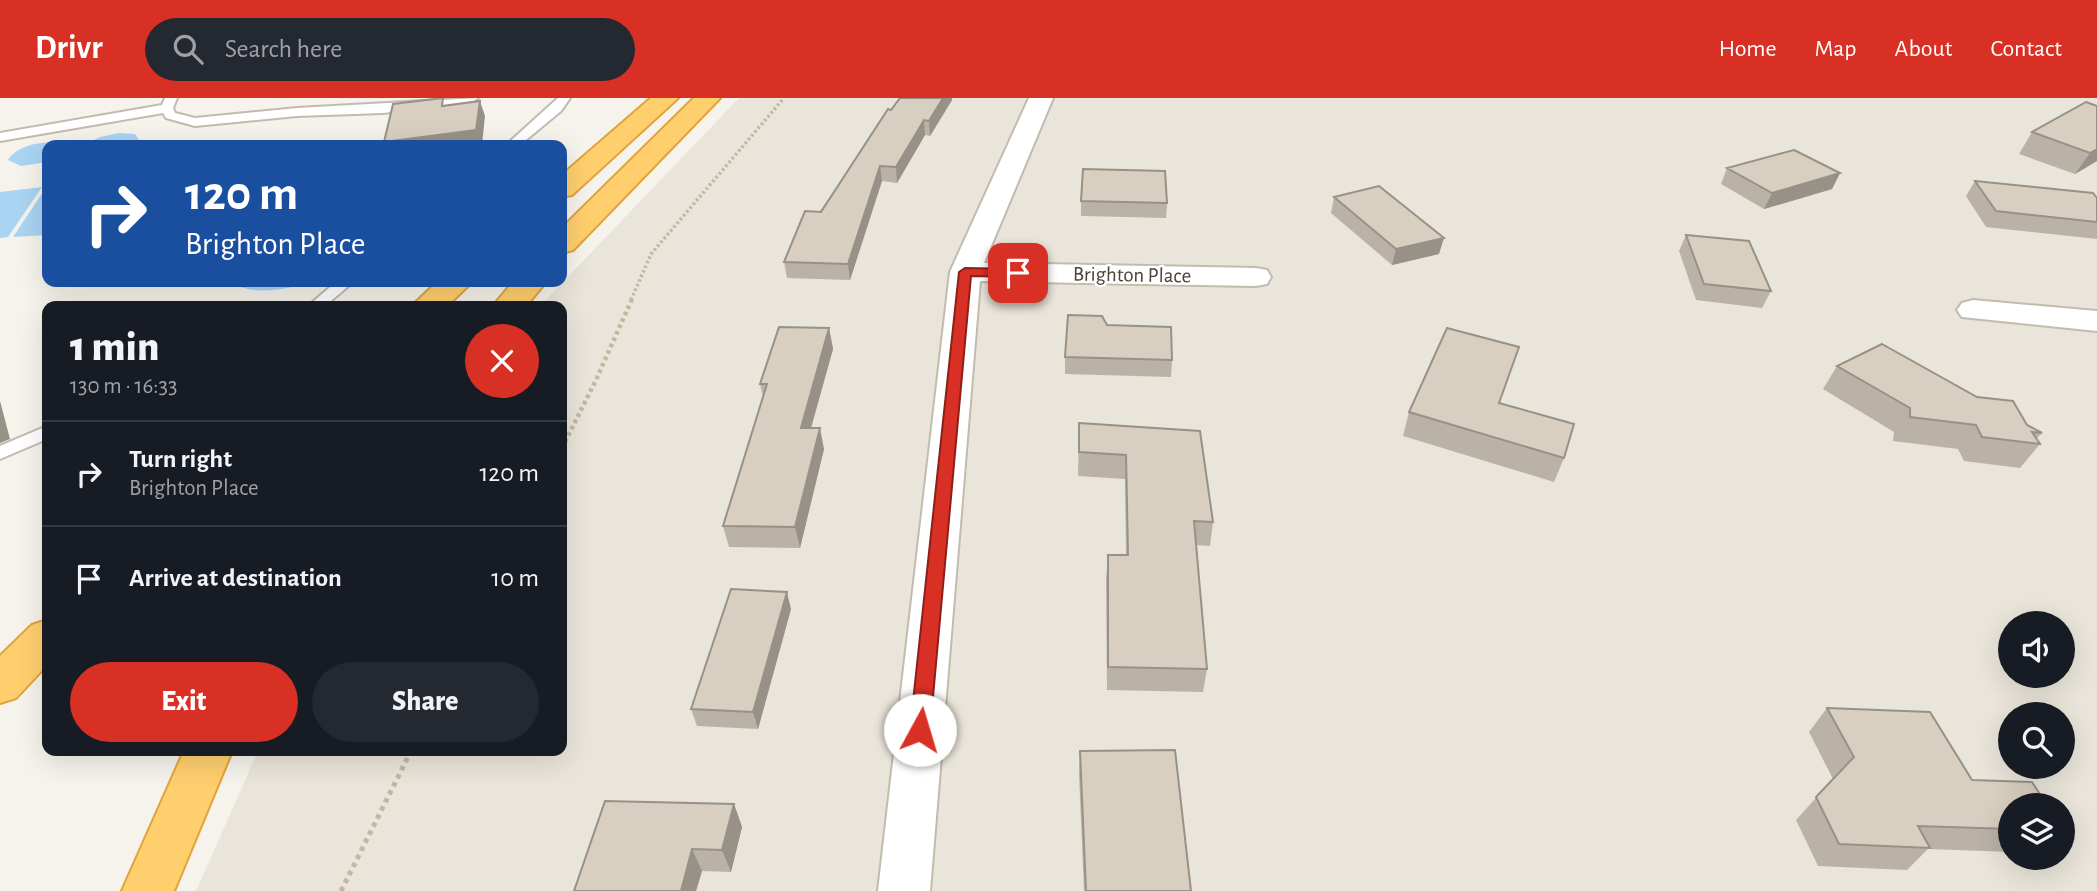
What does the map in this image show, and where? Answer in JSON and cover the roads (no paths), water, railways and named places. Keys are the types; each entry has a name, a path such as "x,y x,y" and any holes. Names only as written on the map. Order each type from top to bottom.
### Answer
{"highway":[{"path":"567,185 666,98"},
{"path":"567,239 708,98"},
{"path":"434,301 450,287"},
{"path":"513,301 526,287"},
{"path":"0,685 42,641"},
{"path":"148,891 206,756"}],"street":[{"path":"904,891 965,272 1041,98"},
{"name":"Brighton Place","path":"965,272 1256,277"},
{"path":"1973,310 2097,321"}],"lane":[{"path":"0,137 169,103 170,115 178,119 214,121 297,112 383,109 472,98"},
{"path":"518,140 557,108 564,98"},
{"path":"322,301 339,287"},
{"path":"0,453 42,434"}],"water":[{"path":"119,133 135,134 139,140 94,140"},
{"path":"42,143 42,163 21,166 8,160 17,151"},
{"path":"42,187 8,237 0,238 0,192"},
{"path":"42,194 42,235 13,237"},
{"path":"241,287 290,287 258,290"}]}
